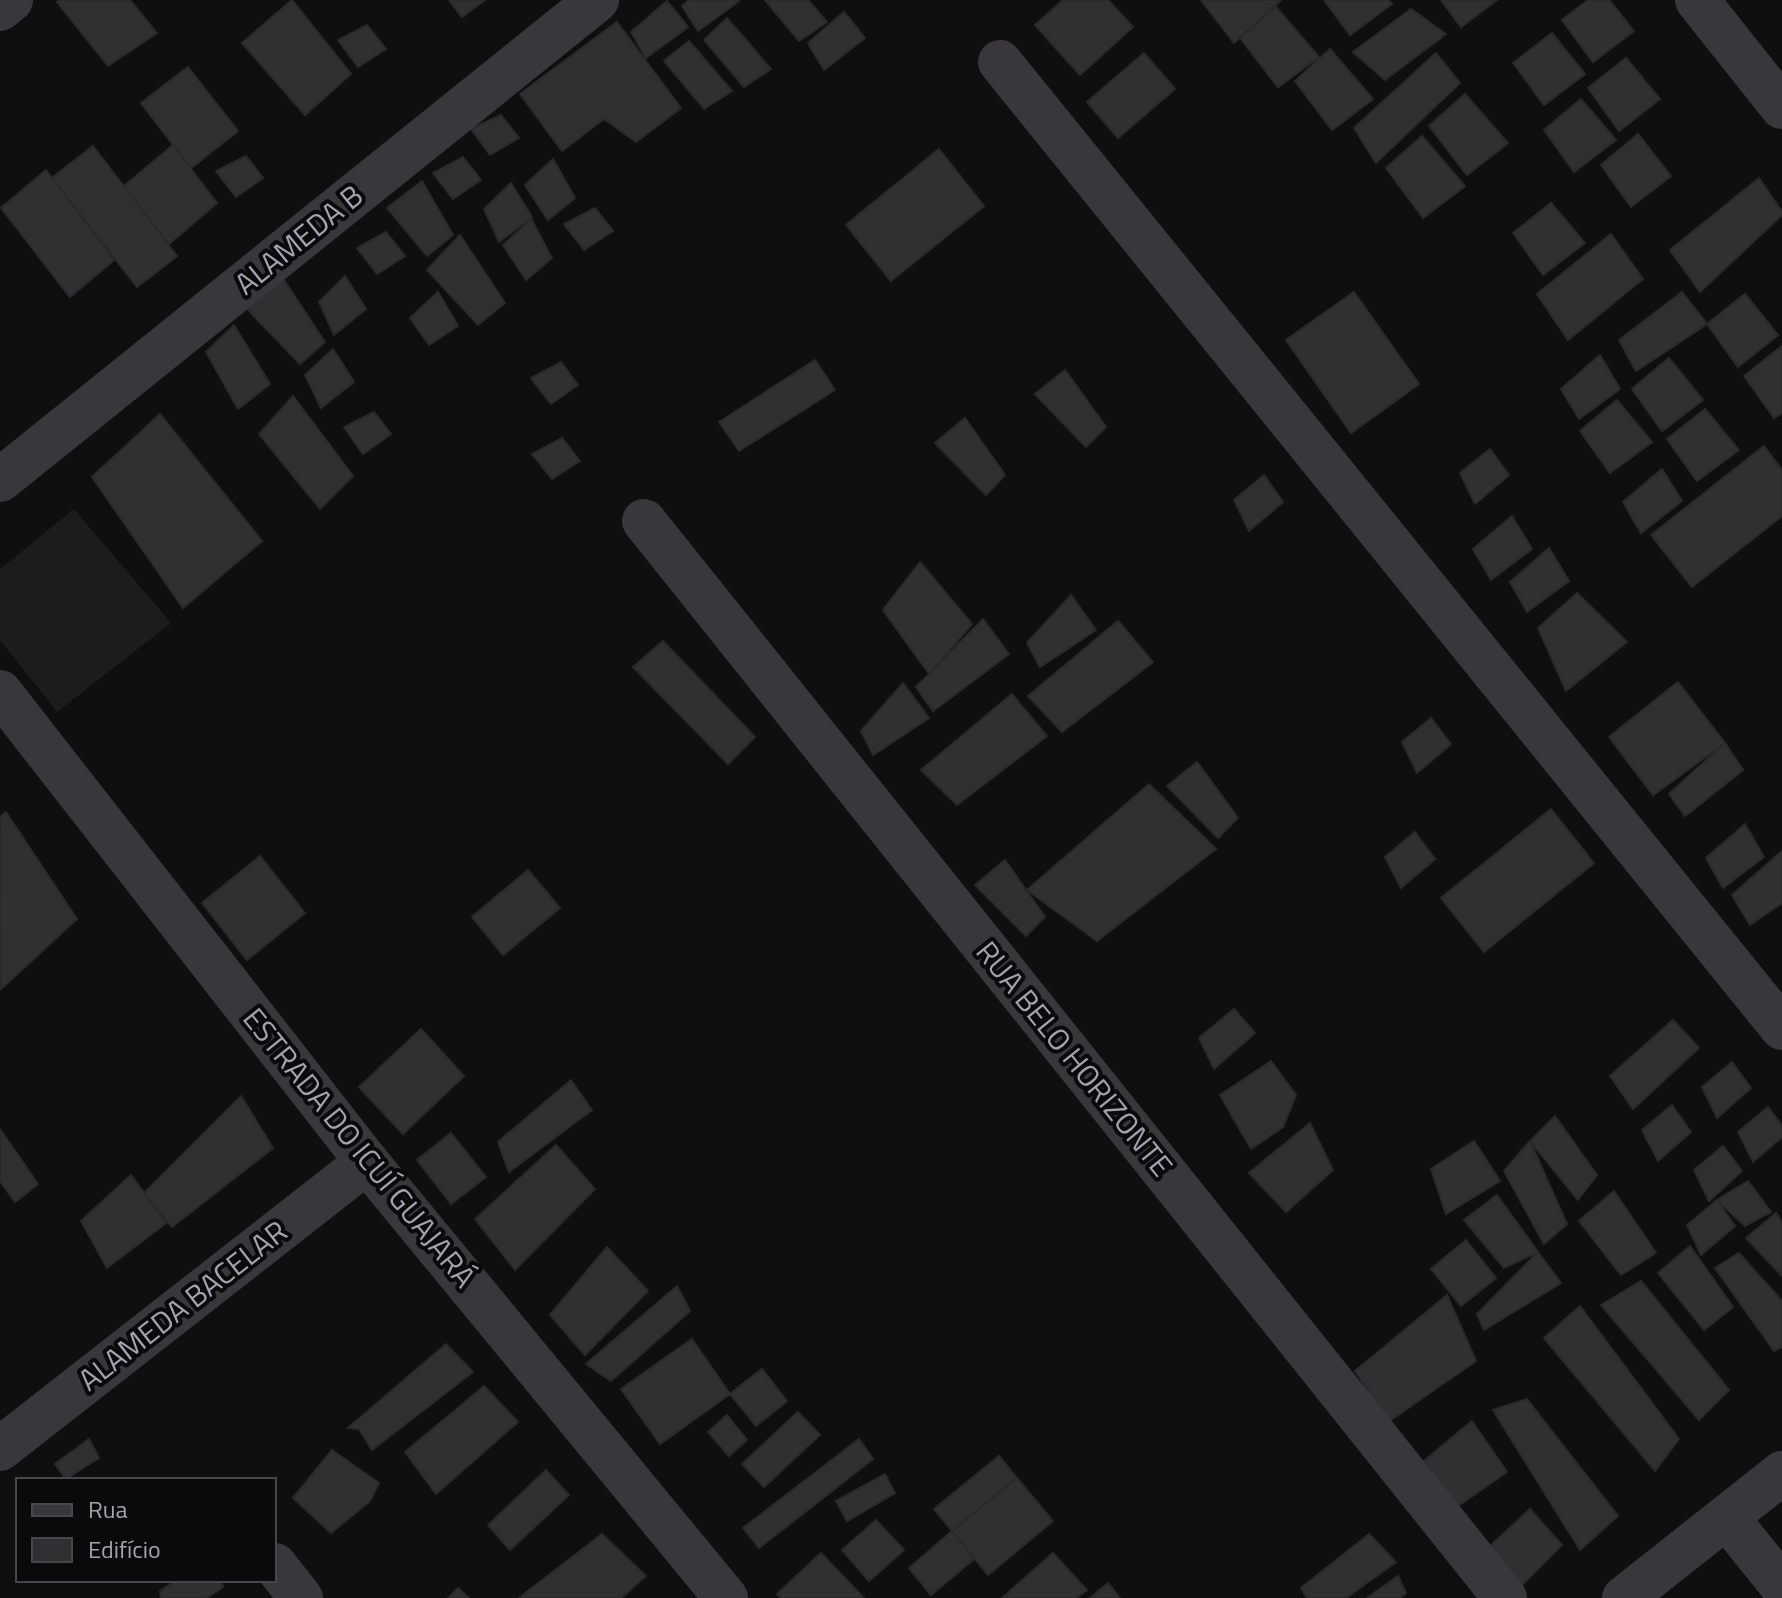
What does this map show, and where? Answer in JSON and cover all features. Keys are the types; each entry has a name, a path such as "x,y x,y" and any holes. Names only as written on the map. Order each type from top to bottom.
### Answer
{"street":[{"path":"0,9 11,0"},
{"name":"ALAMEDA B","path":"0,480 597,0"},
{"path":"1697,0 1782,107"},
{"path":"1000,62 1782,1028"},
{"name":"RUA BELO HORIZONTE","path":"644,521 1505,1598"},
{"name":"ESTRADA DO ICUÍ GUAJARÁ","path":"0,692 367,1162 726,1598"},
{"name":"ALAMEDA BACELAR","path":"0,1449 367,1162"},
{"path":"1624,1598 1782,1473"},
{"path":"1727,1518 1782,1586"},
{"path":"276,1566 301,1598"}],"shaded area":[{"path":"74,509 171,623 57,712 0,640 0,569"}],"building":[{"path":"130,0 157,33 108,66 57,2"},
{"path":"292,0 351,74 305,115 242,43"},
{"path":"449,0 485,0 462,17"},
{"path":"689,0 739,1 698,31 682,6"},
{"path":"765,0 808,0 827,22 799,41"},
{"path":"1063,0 1108,0 1133,27 1080,75 1035,25"},
{"path":"1201,0 1281,0 1234,43"},
{"path":"1324,0 1388,0 1392,4 1350,35"},
{"path":"1441,0 1497,0 1461,27"},
{"path":"1588,0 1609,0 1634,31 1593,62 1562,20"},
{"path":"667,1 688,27 646,58 631,32"},
{"path":"1276,7 1319,57 1278,87 1240,38"},
{"path":"1411,9 1446,34 1385,80 1353,52"},
{"path":"844,12 865,38 824,70 808,43"},
{"path":"727,18 771,69 744,87 704,40"},
{"path":"617,22 681,108 636,142 604,119 562,151 520,94"},
{"path":"367,25 386,49 358,67 338,40"},
{"path":"1552,33 1585,74 1544,105 1513,63"},
{"path":"689,41 732,91 704,109 664,61"},
{"path":"1330,49 1373,99 1332,130 1295,81"},
{"path":"1144,53 1175,89 1118,138 1087,102"},
{"path":"1436,53 1460,83 1376,163 1354,128"},
{"path":"1626,58 1660,99 1619,131 1588,88"},
{"path":"188,67 238,131 191,168 141,103"},
{"path":"1465,94 1508,143 1467,175 1429,126"},
{"path":"1581,99 1616,140 1574,172 1544,130"},
{"path":"501,115 519,138 490,155 471,129"},
{"path":"1638,134 1671,176 1631,207 1601,165"},
{"path":"1422,136 1465,186 1423,218 1386,168"},
{"path":"173,145 217,203 169,244 123,187"},
{"path":"93,146 177,256 137,287 52,178"},
{"path":"939,149 984,206 891,281 846,225"},
{"path":"246,156 263,178 236,197 216,171"},
{"path":"463,157 481,180 453,199 433,173"},
{"path":"553,159 575,198 548,220 525,185"},
{"path":"46,170 114,260 70,297 1,208"},
{"path":"1759,178 1782,215 1700,292 1670,250"},
{"path":"422,181 453,235 427,256 387,208"},
{"path":"511,183 532,217 499,242 484,209"},
{"path":"1551,203 1585,243 1543,275 1513,233"},
{"path":"595,208 613,231 584,250 564,224"},
{"path":"531,219 552,258 526,280 503,245"},
{"path":"386,232 405,256 377,274 357,248"},
{"path":"1611,234 1643,279 1568,340 1537,294"},
{"path":"460,235 505,303 478,325 427,270"},
{"path":"280,274 325,342 300,364 248,310"},
{"path":"345,276 366,309 334,335 319,302"},
{"path":"438,292 458,326 429,345 410,318"},
{"path":"1354,292 1419,384 1351,433 1286,340"},
{"path":"1682,292 1707,324 1636,371 1619,340"},
{"path":"1745,294 1778,335 1738,367 1707,324"},
{"path":"234,325 270,384 238,409 206,352"},
{"path":"1782,346 1782,413 1774,418 1744,376"},
{"path":"333,349 354,382 321,408 305,375"},
{"path":"1600,355 1620,389 1579,419 1561,389"},
{"path":"1669,358 1703,400 1662,431 1632,389"},
{"path":"815,360 835,390 739,451 719,422"},
{"path":"561,362 578,385 551,404 531,378"},
{"path":"1065,370 1106,427 1086,447 1035,394"},
{"path":"293,396 353,476 320,509 259,434"},
{"path":"1617,400 1652,442 1610,473 1580,431"},
{"path":"1705,409 1739,450 1697,481 1667,439"},
{"path":"374,412 391,434 363,454 344,427"},
{"path":"160,414 262,541 183,608 92,477"},
{"path":"965,418 1005,475 986,495 935,443"},
{"path":"562,438 580,461 552,479 532,454"},
{"path":"1764,446 1782,470 1782,516 1692,587 1651,535"},
{"path":"1490,449 1509,475 1475,504 1460,473"},
{"path":"1662,469 1682,501 1641,533 1623,502"},
{"path":"1264,475 1283,502 1249,531 1234,500"},
{"path":"1512,516 1532,549 1491,580 1473,549"},
{"path":"1549,548 1569,581 1527,612 1510,582"},
{"path":"920,562 972,624 929,674 883,610"},
{"path":"1577,593 1627,642 1566,691 1538,628"},
{"path":"1071,595 1096,630 1040,667 1027,643"},
{"path":"983,619 1009,654 933,711 916,687"},
{"path":"1118,621 1153,662 1062,732 1028,696"},
{"path":"663,641 755,737 728,764 633,667"},
{"path":"1678,682 1725,743 1653,795 1609,737"},
{"path":"903,683 929,718 873,755 861,731"},
{"path":"1012,694 1047,736 957,805 921,770"},
{"path":"1431,718 1451,744 1417,773 1402,742"},
{"path":"1725,743 1743,770 1685,816 1669,794"},
{"path":"1197,762 1238,818 1218,838 1167,786"},
{"path":"1149,784 1216,849 1097,941 1027,890"},
{"path":"1551,809 1594,863 1484,952 1441,898"},
{"path":"6,812 77,919 1,989 0,817"},
{"path":"1745,824 1764,857 1723,888 1706,858"},
{"path":"1415,832 1435,859 1401,888 1385,857"},
{"path":"1782,851 1782,903 1750,925 1732,895"},
{"path":"260,856 305,913 247,960 202,903"},
{"path":"1005,860 1045,917 1026,936 975,885"},
{"path":"528,870 560,908 503,955 472,917"},
{"path":"1234,1009 1255,1033 1214,1069 1199,1038"},
{"path":"1673,1020 1699,1048 1633,1109 1610,1076"},
{"path":"421,1029 464,1076 403,1134 359,1087"},
{"path":"1271,1061 1296,1095 1283,1127 1251,1149 1220,1095"},
{"path":"1732,1062 1751,1088 1717,1118 1702,1087"},
{"path":"571,1080 592,1110 509,1172 498,1142"},
{"path":"241,1096 273,1148 172,1227 144,1193"},
{"path":"1672,1105 1691,1132 1658,1161 1642,1130"},
{"path":"1768,1107 1782,1126 1782,1137 1753,1162 1738,1132"},
{"path":"1555,1116 1597,1175 1578,1200 1530,1141"},
{"path":"1310,1123 1333,1170 1286,1212 1249,1173"},
{"path":"0,1129 38,1184 15,1202 0,1181"},
{"path":"451,1133 486,1177 451,1204 417,1160"},
{"path":"1474,1141 1500,1181 1446,1214 1431,1169"},
{"path":"1530,1141 1567,1224 1544,1244 1504,1171"},
{"path":"556,1145 595,1189 515,1270 475,1219"},
{"path":"1723,1146 1742,1171 1709,1201 1694,1170"},
{"path":"131,1175 166,1223 107,1268 81,1221"},
{"path":"1748,1181 1771,1212 1745,1226 1717,1200"},
{"path":"1614,1191 1656,1253 1621,1275 1579,1221"},
{"path":"1497,1195 1538,1252 1504,1268 1464,1220"},
{"path":"1717,1200 1735,1226 1701,1255 1687,1225"},
{"path":"1776,1213 1782,1223 1782,1276 1746,1238"},
{"path":"1466,1240 1496,1278 1461,1306 1431,1269"},
{"path":"1690,1246 1733,1307 1704,1330 1658,1273"},
{"path":"607,1247 648,1291 585,1355 550,1315"},
{"path":"1538,1252 1561,1283 1484,1330 1477,1314"},
{"path":"1739,1253 1782,1301 1782,1347 1774,1351 1715,1268"},
{"path":"1641,1281 1729,1390 1699,1420 1601,1305"},
{"path":"677,1286 690,1311 611,1381 586,1364"},
{"path":"1447,1295 1476,1361 1388,1422 1355,1371"},
{"path":"1580,1306 1679,1439 1655,1471 1544,1338"},
{"path":"692,1339 730,1394 660,1444 621,1389"},
{"path":"446,1344 473,1372 372,1450 359,1429 348,1428"},
{"path":"762,1369 787,1401 756,1426 730,1394"},
{"path":"484,1386 518,1422 436,1494 405,1452"},
{"path":"1527,1399 1618,1516 1580,1550 1493,1410"},
{"path":"798,1412 820,1435 764,1487 742,1464"},
{"path":"727,1415 747,1440 729,1456 708,1432"},
{"path":"1472,1421 1507,1472 1455,1508 1424,1461"},
{"path":"89,1439 99,1458 68,1478 55,1464"},
{"path":"859,1439 873,1459 759,1548 743,1528"},
{"path":"332,1450 379,1483 370,1501 331,1533 293,1498"},
{"path":"999,1456 1017,1478 952,1531 934,1509"},
{"path":"546,1470 569,1495 510,1550 488,1525"},
{"path":"885,1474 895,1493 847,1521 836,1501"},
{"path":"1017,1478 1053,1521 988,1575 952,1531"},
{"path":"1530,1509 1562,1545 1516,1591 1487,1549"},
{"path":"876,1520 904,1550 869,1581 842,1550"},
{"path":"952,1531 974,1559 931,1595 909,1568"},
{"path":"602,1534 646,1576 621,1598 519,1598"},
{"path":"1369,1534 1396,1562 1346,1598 1307,1598 1301,1588"},
{"path":"821,1553 864,1598 781,1598 777,1594"},
{"path":"1053,1553 1087,1590 1076,1598 1002,1598"},
{"path":"1398,1576 1406,1593 1400,1598 1367,1598"},
{"path":"174,1582 221,1582 223,1587 207,1598 161,1598 160,1591"},
{"path":"1108,1583 1120,1598 1090,1598"},
{"path":"458,1588 469,1598 448,1598"}]}
